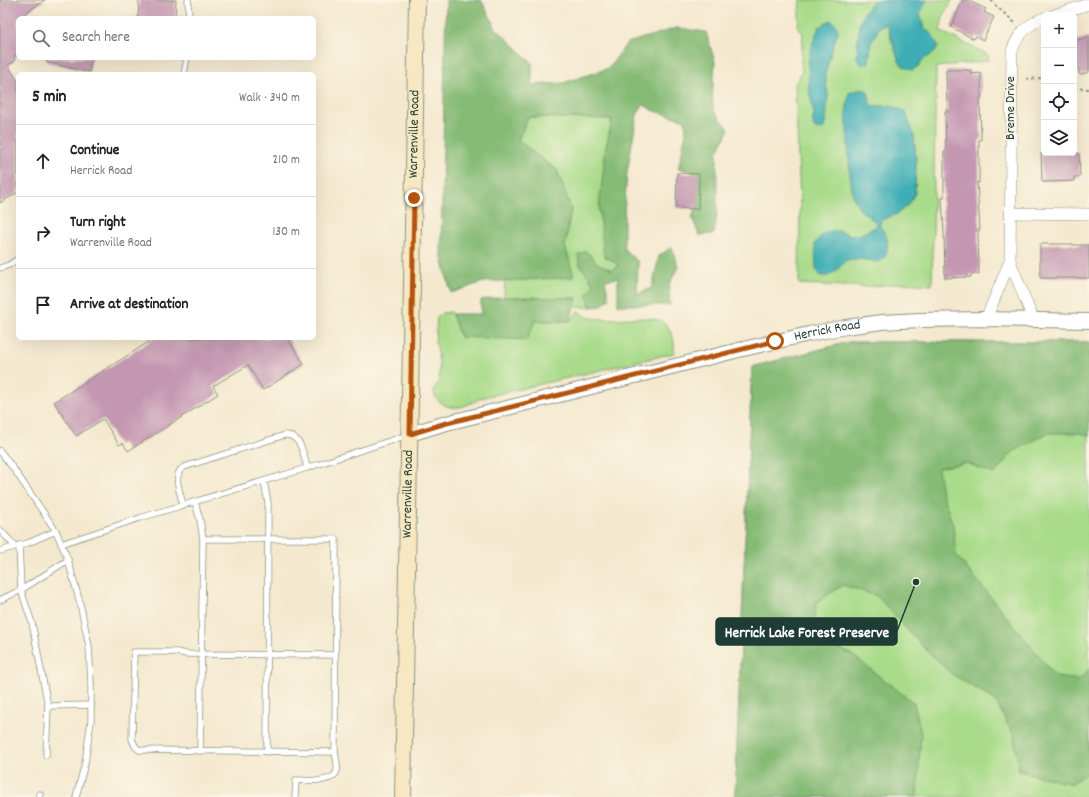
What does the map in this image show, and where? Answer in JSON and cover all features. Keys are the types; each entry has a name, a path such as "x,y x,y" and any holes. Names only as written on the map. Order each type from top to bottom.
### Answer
{"main road":[{"name":"Warrenville Road","path":"403,797 417,0"}],"street":[{"path":"1064,12 1089,4"},
{"name":"Breme Drive","path":"1033,319 1010,261 1012,51 1016,40 1027,27 1041,20"},
{"path":"1010,213 1089,214"},
{"name":"Breme Drive","path":"986,319 1010,261"},
{"name":"Herrick Road","path":"410,434 443,424 743,349 814,333 882,322 920,320 1033,319 1089,321"}],"lane":[{"path":"188,0 189,16"},
{"path":"184,72 187,60"},
{"path":"0,268 16,260"},
{"path":"61,544 140,518 307,468 410,434"},
{"path":"183,505 177,480 177,474 180,469 285,435 290,435 295,438 299,444 307,468"},
{"path":"1,455 13,468 56,532 68,560 80,603 89,646 92,721 85,763 76,797"},
{"path":"264,481 268,503 269,539 267,752"},
{"path":"195,502 203,539 200,751"},
{"path":"0,530 17,546 21,590 32,623 48,706 46,755"},
{"path":"0,551 28,543 56,532"},
{"path":"203,539 336,539 335,752 337,770 336,773 327,780 296,780 295,797"},
{"path":"0,600 21,590 68,560"},
{"path":"335,655 186,654 176,652 134,652 132,739 134,746 140,750 335,752"},
{"path":"48,706 91,705"}],"path":[{"path":"991,0 1018,26"},
{"path":"1026,79 1041,78"},
{"path":"1077,88 1089,89"}],"green space":[{"path":"446,0 481,0 496,28 532,63 532,85 563,83 609,68 627,43 677,28 706,32 715,62 712,99 714,111 729,129 717,153 717,216 714,234 699,235 692,217 697,206 696,177 690,170 678,169 686,133 685,120 652,110 643,104 637,115 627,172 624,214 624,249 638,262 637,294 652,288 659,256 672,247 678,267 669,285 670,305 618,305 618,278 605,280 609,299 601,306 591,307 587,295 594,286 580,265 578,255 586,251 598,264 612,270 619,265 604,256 599,208 606,147 612,119 528,117 518,140 557,170 571,208 565,246 574,277 483,282 451,293 441,254"},
{"path":"800,0 874,0 864,13 859,26 857,57 870,56 870,45 880,26 887,24 899,61 919,66 922,60 933,53 931,33 924,29 920,13 927,0 952,0 943,17 940,31 988,55 989,60 936,67 932,285 902,283 867,287 799,284 800,202 795,84 802,72 801,62 803,33 798,28","holes":["836,25 838,31 826,71 826,85 828,94 826,121 813,124","868,91 869,103 873,106 891,106 905,112 914,135 916,163 915,193 897,214 881,220 880,227 885,233 880,262 861,259 846,260 839,231 850,235 858,235 876,227 877,223 859,209"]},
{"path":"528,117 613,119 611,122 619,265 612,270 598,264 586,251 580,265 594,286 587,295 591,307 574,307 577,298 504,297 505,281 574,277 565,246 571,208 557,170 518,140"},
{"path":"504,297 577,298 570,321 535,321 527,340 460,337 452,314 481,314 481,300"},
{"path":"578,311 590,318 649,318 663,322 669,328 673,336 674,353 481,398 461,407 450,407 436,398 434,390 439,380 439,370 437,346 435,343 437,318 442,313 451,312 460,337 534,321 570,321"},
{"path":"849,342 1089,342 1089,797 735,797 752,367"},
{"path":"849,342 1089,342 1089,435 1077,433 1048,433 1013,452 994,474 966,463 938,468 942,494 953,525 956,555 1056,677 1079,680 1089,669 1089,771 1071,784 1019,771 1014,736 995,700 952,674 921,645 877,596 843,585 816,603 813,637 851,654 914,703 921,733 917,797 735,797 752,367"}],"water":[{"path":"874,0 927,0 920,14 924,29 931,33 938,46 933,54 922,60 919,66 912,70 903,66 899,61 887,24 880,26 870,45 868,64 861,64 857,57 859,26 864,13"},
{"path":"831,20 836,25 838,31 826,71 826,85 828,94 826,121 824,128 819,130 814,128 813,124 814,113 809,89 808,62 812,45 819,27"},
{"path":"861,89 868,91 869,103 873,106 891,106 905,111 914,135 916,163 915,193 909,204 897,214 881,220 880,227 886,236 888,244 884,258 880,262 861,259 846,260 837,270 828,276 821,276 816,269 815,243 825,233 835,231 858,235 876,227 877,223 859,209 853,197 850,175 846,113 849,93"}],"building":[{"path":"0,0 45,0 24,14 24,16 16,16 16,55 14,62 8,65 16,78 16,193 0,203"},
{"path":"139,0 176,0 175,16 138,16"},
{"path":"963,0 967,0 986,9 984,12 994,17 983,40 976,36 974,39 951,27"},
{"path":"1089,37 1089,72 1080,75 1077,64 1077,40"},
{"path":"46,60 92,60 89,72 46,62"},
{"path":"946,70 970,70 970,74 981,73 981,140 979,140 979,183 977,182 980,230 978,230 979,274 971,274 971,277 945,278 942,198 944,198 944,152 946,152"},
{"path":"1077,153 1079,153 1080,177 1074,177 1074,181 1042,182 1041,156 1077,156"},
{"path":"677,173 699,174 698,209 676,208"},
{"path":"1040,244 1089,245 1089,278 1040,278"},
{"path":"152,340 288,340 304,364 263,390 248,365 213,386 218,394 128,451 123,443 119,445 103,419 76,436 54,402"}],"place":[{"name":"Herrick Lake Forest Preserve","path":"916,582"}],"route":[{"path":"414,198 410,434 443,424 775,341"}]}
